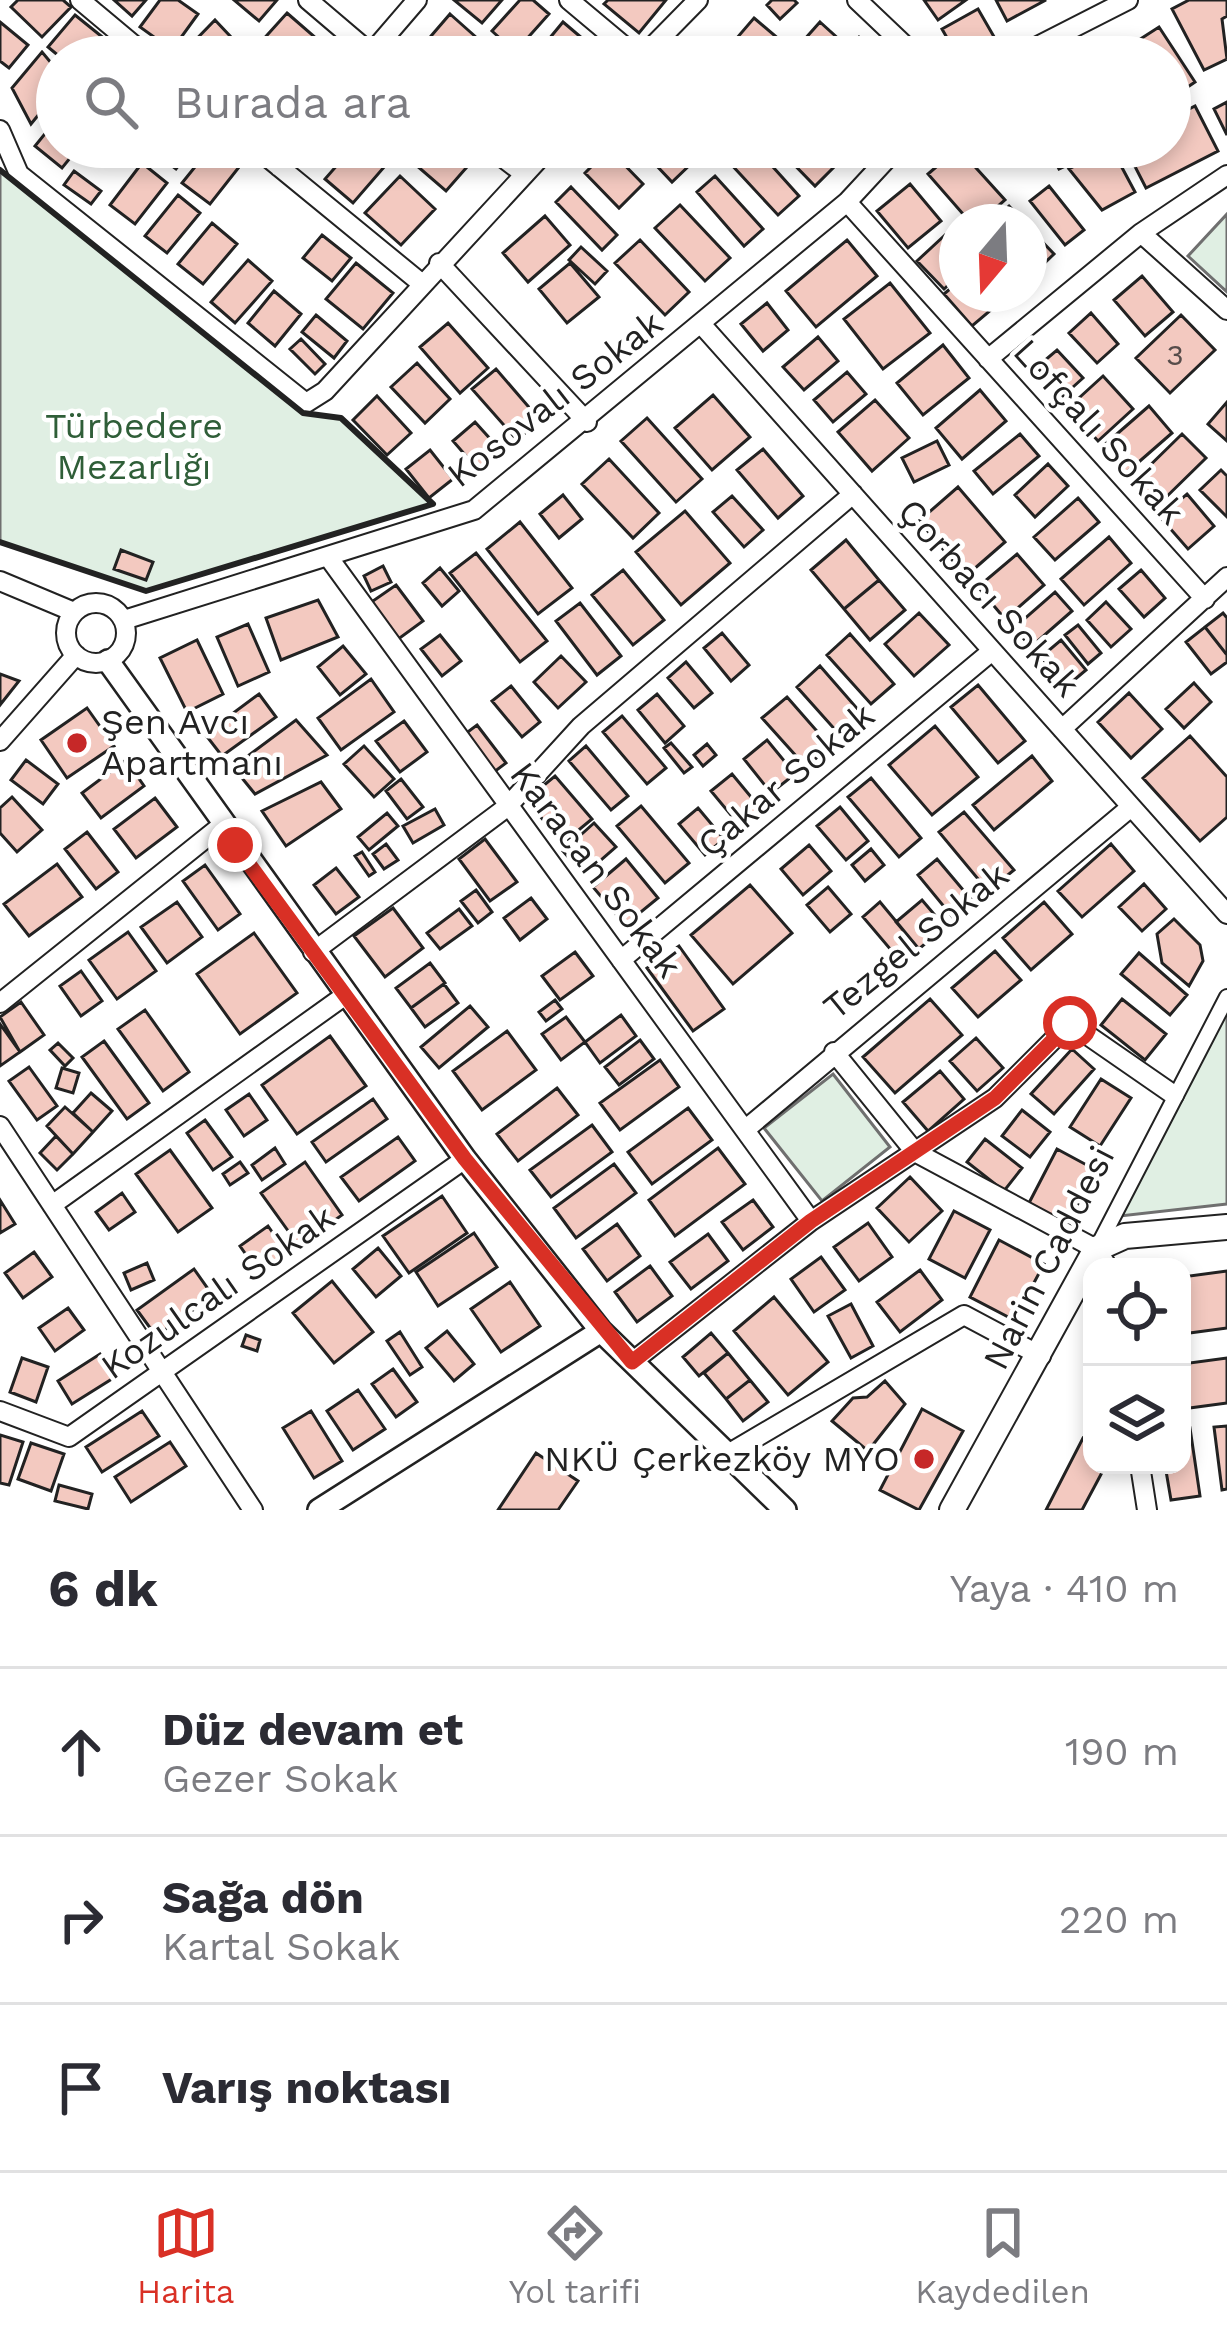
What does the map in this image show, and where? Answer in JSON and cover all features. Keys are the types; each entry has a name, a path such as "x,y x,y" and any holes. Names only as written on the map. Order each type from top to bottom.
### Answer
{"main road":[{"path":"1102,1258 1125,1236 1227,1227"},
{"name":"Narin Caddesi","path":"952,1510 1083,1289"}],"street":[{"path":"80,0 123,36"},
{"path":"308,0 348,36"},
{"path":"387,36 417,0"},
{"path":"569,0 613,36"},
{"path":"661,36 698,0"},
{"path":"857,0 895,36"},
{"path":"1058,36 1129,0"},
{"path":"0,130 19,174 306,403 325,391 528,168"},
{"path":"280,168 421,283"},
{"path":"516,168 523,173"},
{"name":"Kosovalı Sokak","path":"124,620 474,511 702,325 847,202 879,168"},
{"path":"988,359 1141,233 1227,175"},
{"name":"Lofçalı Sokak","path":"847,202 1205,599"},
{"path":"1141,233 1227,310"},
{"path":"439,263 587,422"},
{"name":"Çorbacı Sokak","path":"702,325 1227,914"},
{"path":"314,952 507,807 581,726 853,494"},
{"name":"Karacan Sokak","path":"328,558 811,1221"},
{"path":"1062,729 1227,577"},
{"path":"0,581 74,613"},
{"path":"102,602 118,610 124,620 126,643 107,661 83,661 65,632 74,613 102,602"},
{"name":"Çakar Sokak","path":"621,960 992,650"},
{"path":"0,741 76,655"},
{"path":"107,661 221,826 465,1159 602,1331 784,1510"},
{"name":"Tezgel Sokak","path":"746,1129 1131,807"},
{"path":"0,1003 221,826"},
{"path":"52,1205 346,994"},
{"name":"Narin Caddesi","path":"1102,1258 1174,1095 1227,997"},
{"path":"632,1362 811,1221 995,1098 1070,1023 1174,1095"},
{"path":"833,1052 915,1153 1102,1258"},
{"path":"0,1126 253,1510"},
{"name":"Kozulcalı Sokak","path":"0,1411 70,1437 465,1159"},
{"path":"728,1454 964,1315 1041,1356"},
{"path":"319,1510 602,1331"},
{"path":"1141,1474 1147,1510"}],"green space":[{"name":"Türbedere Mezarlığı","path":"0,170 303,413 341,418 433,504 146,591 0,542"},
{"path":"1227,214 1227,292 1188,256"},
{"path":"1227,1009 1227,1204 1120,1216"},
{"path":"833,1074 890,1147 822,1201 764,1128"}],"building":[{"path":"18,0 63,0 71,7 41,36 11,7"},
{"path":"114,0 146,0 132,16"},
{"path":"160,0 178,0 198,14 182,36 153,36 140,27"},
{"path":"234,0 277,0 259,21"},
{"path":"454,0 502,0 482,23"},
{"path":"520,0 533,0 549,14 529,36 497,36 492,31"},
{"path":"608,0 666,0 639,33 604,4"},
{"path":"772,0 797,3 780,19 767,5"},
{"path":"924,0 966,0 938,20"},
{"path":"996,0 1046,0 1007,21"},
{"path":"1189,0 1227,0 1227,16 1222,19 1227,59 1204,70 1191,36 1186,36 1172,9"},
{"path":"978,9 994,36 946,36 942,29"},
{"path":"287,13 314,36 266,36"},
{"path":"450,14 475,36 431,36"},
{"path":"75,15 101,36 57,36"},
{"path":"754,18 775,36 739,36"},
{"path":"215,20 230,36 199,36"},
{"path":"0,22 28,45 9,68 0,61"},
{"path":"563,22 580,36 551,36"},
{"path":"820,22 835,36 808,36"},
{"path":"36,59 36,118 31,124 12,88"},
{"path":"1227,102 1227,135 1214,109"},
{"path":"1195,106 1218,151 1191,165 1191,108"},
{"path":"138,168 148,168 167,183 135,224 110,205"},
{"path":"194,168 238,168 210,204 182,183"},
{"path":"335,168 383,168 353,203 325,179"},
{"path":"419,168 466,168 446,191"},
{"path":"590,168 627,168 643,184 619,208 585,173"},
{"path":"659,168 687,168 672,182"},
{"path":"735,168 774,168 799,196 778,215"},
{"path":"797,168 833,168 815,186"},
{"path":"935,168 976,168 1005,200 1000,204 954,204 928,174"},
{"path":"1122,168 1135,192 1102,210 1069,169"},
{"path":"1136,168 1185,168 1146,188"},
{"path":"74,171 101,191 91,204 64,185"},
{"path":"400,176 435,209 401,245 365,213"},
{"path":"715,176 763,229 744,246 697,192"},
{"path":"910,184 939,223 908,248 877,211"},
{"path":"1049,186 1084,230 1065,245 1047,222 1047,204 1030,201"},
{"path":"571,187 617,235 602,250 556,202"},
{"path":"178,195 200,213 167,253 145,236"},
{"path":"680,205 730,258 705,281 655,228"},
{"path":"545,216 570,245 528,282 503,253"},
{"path":"212,223 237,244 203,284 178,264"},
{"path":"322,235 351,258 332,281 303,258"},
{"path":"640,240 689,292 665,315 615,263"},
{"path":"847,240 877,276 816,327 786,291"},
{"path":"939,241 939,284 917,261"},
{"path":"581,247 607,271 595,284 569,260"},
{"path":"248,260 272,281 235,323 211,302"},
{"path":"356,263 393,293 363,329 326,299"},
{"path":"570,263 599,297 567,323 539,289"},
{"path":"1142,276 1173,312 1145,336 1114,300"},
{"path":"890,283 930,333 883,369 844,319"},
{"path":"274,291 301,314 275,346 248,323"},
{"path":"767,303 788,330 763,351 741,324"},
{"path":"960,312 989,312 972,326"},
{"path":"1091,313 1118,344 1097,363 1069,333"},
{"path":"316,315 347,341 334,358 302,332"},
{"path":"1181,315 1215,350 1170,393 1136,358"},
{"path":"448,323 488,368 460,393 420,347"},
{"path":"818,337 838,361 804,390 783,367"},
{"path":"301,339 325,364 315,374 290,349"},
{"path":"943,345 969,378 923,415 897,383"},
{"path":"1057,350 1083,378 1063,396 1037,367"},
{"path":"417,363 450,399 425,423 391,387"},
{"path":"496,369 540,420 517,440 472,389"},
{"path":"847,372 866,394 833,422 814,400"},
{"path":"1103,376 1133,409 1098,441 1068,408"},
{"path":"980,390 1006,421 962,459 936,428"},
{"path":"713,395 750,437 712,470 675,428"},
{"path":"377,396 411,433 387,455 353,420"},
{"path":"875,400 909,438 872,471 838,432"},
{"path":"1227,402 1227,441 1208,424"},
{"path":"1149,406 1172,433 1125,474 1102,447"},
{"path":"647,418 702,479 676,502 621,441"},
{"path":"475,422 502,452 480,472 453,441"},
{"path":"1020,434 1039,456 993,494 974,471"},
{"path":"1182,434 1206,458 1156,507 1132,483"},
{"path":"937,441 949,465 914,482 902,458"},
{"path":"763,449 803,496 778,518 737,470"},
{"path":"430,450 453,479 429,498 406,469"},
{"path":"609,459 659,513 633,538 582,484"},
{"path":"1048,464 1068,486 1035,517 1015,495"},
{"path":"1221,470 1227,476 1227,517 1200,490"},
{"path":"958,487 1005,542 966,576 919,521"},
{"path":"1187,494 1214,526 1188,549 1160,517"},
{"path":"563,495 582,519 559,538 540,514"},
{"path":"732,496 763,530 744,547 713,512"},
{"path":"1078,498 1099,522 1055,560 1034,537"},
{"path":"685,511 730,563 681,605 636,552"},
{"path":"520,522 572,588 538,614 487,549"},
{"path":"1109,537 1131,563 1084,605 1061,579"},
{"path":"846,540 879,580 844,609 811,570"},
{"path":"121,550 153,562 146,580 114,569"},
{"path":"476,553 547,641 520,662 450,573"},
{"path":"1017,554 1044,585 1005,619 978,587"},
{"path":"383,566 391,582 371,591 364,576"},
{"path":"440,568 459,591 442,606 423,583"},
{"path":"623,570 664,620 633,645 592,595"},
{"path":"1141,570 1165,598 1144,617 1119,589"},
{"path":"879,580 905,610 870,640 844,609"},
{"path":"396,585 423,621 397,640 370,603"},
{"path":"1055,592 1072,611 1031,647 1014,628"},
{"path":"318,600 338,637 281,660 266,618"},
{"path":"1106,602 1131,629 1111,647 1087,620"},
{"path":"580,603 621,656 597,675 556,621"},
{"path":"919,613 949,645 914,676 885,644"},
{"path":"1223,613 1227,618 1227,655 1205,627"},
{"path":"248,624 269,672 238,686 217,637"},
{"path":"1078,625 1101,653 1088,664 1065,635"},
{"path":"1205,627 1227,655 1227,662 1211,674 1186,642"},
{"path":"722,633 749,665 731,681 704,648"},
{"path":"850,634 894,684 871,704 827,655"},
{"path":"440,635 461,661 442,676 421,649"},
{"path":"197,640 223,694 187,712 160,658"},
{"path":"1061,640 1086,670 1066,687 1041,657"},
{"path":"343,646 366,674 340,695 318,667"},
{"path":"561,656 586,682 558,708 534,682"},
{"path":"686,662 712,693 694,708 668,678"},
{"path":"820,666 861,713 838,733 797,687"},
{"path":"0,674 19,681 0,705"},
{"path":"371,679 394,712 341,750 318,718"},
{"path":"1194,683 1211,702 1184,728 1166,709"},
{"path":"978,685 1025,741 998,763 951,707"},
{"path":"511,686 540,722 522,737 492,701"},
{"path":"1129,693 1162,729 1131,758 1098,722"},
{"path":"259,694 276,717 222,756 205,734"},
{"path":"657,694 684,726 665,743 638,710"},
{"path":"787,697 830,746 806,767 762,718"},
{"name":"Şen Avcı Apartmanı","path":"87,708 114,746 67,778 41,740"},
{"path":"622,716 666,768 647,784 603,732"},
{"path":"296,720 327,755 255,794 233,767"},
{"path":"404,721 427,752 400,772 376,741"},
{"path":"477,725 506,763 494,772 465,734"},
{"path":"935,726 978,777 932,815 889,765"},
{"path":"1190,736 1227,777 1227,817 1200,841 1143,778"},
{"path":"767,740 795,774 771,793 744,759"},
{"path":"671,743 692,767 684,773 664,748"},
{"path":"707,744 716,755 703,766 694,755"},
{"path":"364,746 394,779 374,797 344,764"},
{"path":"586,746 628,796 611,810 569,761"},
{"path":"1032,756 1052,781 994,830 973,805"},
{"path":"26,760 58,784 43,804 11,780"},
{"path":"126,760 144,786 101,818 82,793"},
{"path":"732,774 761,809 740,826 711,791"},
{"path":"555,776 592,819 563,843 526,800"},
{"path":"871,778 921,838 899,857 848,797"},
{"path":"401,779 423,807 407,819 386,791"},
{"path":"321,782 341,809 286,846 262,811"},
{"path":"12,797 42,830 17,852 0,833 0,808"},
{"path":"155,798 177,827 136,858 114,829"},
{"path":"641,806 689,863 665,883 617,826"},
{"path":"840,807 868,841 846,860 817,826"},
{"path":"698,808 724,839 705,855 679,824"},
{"path":"435,809 444,825 413,843 403,826"},
{"path":"964,812 1014,870 988,891 939,832"},
{"path":"387,813 398,826 369,850 358,837"},
{"path":"594,823 616,847 584,875 563,851"},
{"path":"87,832 118,872 96,889 65,849"},
{"path":"485,839 517,882 490,901 459,859"},
{"path":"386,844 398,860 384,869 373,854"},
{"path":"1111,844 1134,871 1082,917 1058,891"},
{"path":"809,845 831,871 803,895 781,869"},
{"path":"871,849 884,865 865,881 852,865"},
{"path":"362,852 375,872 369,876 355,856"},
{"path":"626,859 658,898 625,925 593,887"},
{"path":"937,859 975,904 955,920 918,875"},
{"path":"57,864 82,897 29,936 4,904"},
{"path":"205,865 240,914 218,930 183,881"},
{"path":"336,868 359,897 336,914 314,885"},
{"path":"1144,884 1166,909 1142,931 1119,907"},
{"path":"750,885 792,933 733,984 691,935"},
{"path":"828,887 851,914 830,932 807,905"},
{"path":"476,890 492,912 478,923 461,901"},
{"path":"531,898 547,919 520,940 504,918"},
{"path":"922,900 945,927 919,949 896,922"},
{"path":"177,902 202,937 167,963 141,927"},
{"path":"880,902 919,949 902,963 863,917"},
{"path":"1044,902 1072,934 1031,970 1003,938"},
{"path":"393,908 423,948 385,977 354,936"},
{"path":"459,909 472,926 440,949 427,933"},
{"path":"1174,919 1200,945 1203,961 1189,986 1162,963 1157,934"},
{"path":"128,932 156,971 117,999 89,960"},
{"path":"254,933 297,993 240,1034 197,974"},
{"path":"679,946 724,1009 693,1031 647,968"},
{"path":"995,951 1021,980 978,1017 952,988"},
{"path":"575,952 593,976 560,1000 542,976"},
{"path":"1139,953 1187,995 1170,1015 1121,974"},
{"path":"430,963 445,983 411,1008 396,988"},
{"path":"81,971 102,1001 81,1016 60,986"},
{"path":"444,984 458,1003 425,1027 411,1008"},
{"path":"930,999 962,1035 895,1093 863,1057"},
{"path":"1122,999 1166,1034 1145,1060 1101,1025"},
{"path":"555,1000 562,1009 546,1021 539,1012"},
{"path":"21,1002 44,1035 20,1052 0,1017"},
{"path":"470,1006 488,1027 439,1068 421,1047"},
{"path":"145,1010 189,1072 163,1091 118,1029"},
{"path":"621,1015 636,1036 600,1063 585,1042"},
{"path":"566,1017 585,1042 561,1060 542,1034"},
{"path":"0,1024 20,1052 0,1066"},
{"path":"507,1031 536,1070 482,1110 453,1071"},
{"path":"330,1036 366,1086 297,1134 262,1085"},
{"path":"976,1038 1003,1068 977,1091 950,1061"},
{"path":"640,1040 654,1059 619,1085 605,1067"},
{"path":"104,1041 149,1103 127,1119 82,1057"},
{"path":"58,1043 73,1058 65,1066 50,1050"},
{"path":"1072,1049 1094,1069 1054,1114 1031,1094"},
{"path":"660,1060 679,1087 620,1130 600,1103"},
{"path":"29,1067 57,1106 37,1120 9,1081"},
{"path":"62,1068 79,1073 73,1093 56,1088"},
{"path":"940,1071 964,1099 928,1131 903,1102"},
{"path":"1101,1079 1131,1098 1100,1146 1070,1127"},
{"path":"557,1088 578,1115 518,1161 497,1134"},
{"path":"91,1093 112,1111 93,1132 73,1113"},
{"path":"249,1094 267,1120 244,1136 226,1110"},
{"path":"373,1099 387,1119 326,1162 312,1142"},
{"path":"65,1107 93,1132 73,1154 47,1126"},
{"path":"688,1108 712,1140 652,1184 628,1152"},
{"path":"1022,1110 1050,1132 1030,1157 1002,1136"},
{"path":"205,1120 232,1157 213,1170 187,1133"},
{"path":"592,1125 612,1152 551,1197 530,1170"},
{"path":"56,1136 73,1154 57,1170 40,1153"},
{"path":"398,1137 415,1161 359,1201 341,1177"},
{"path":"985,1139 1022,1168 1004,1191 967,1162"},
{"path":"275,1148 285,1164 262,1180 252,1165"},
{"path":"718,1148 745,1184 675,1236 649,1200"},
{"path":"1057,1149 1096,1170 1067,1224 1029,1203"},
{"path":"170,1150 212,1208 178,1232 136,1174"},
{"path":"240,1162 248,1173 230,1185 223,1174"},
{"path":"305,1162 342,1215 299,1246 261,1193"},
{"path":"614,1164 636,1193 576,1238 554,1208"},
{"path":"910,1177 942,1211 909,1242 877,1208"},
{"path":"122,1193 135,1212 109,1230 96,1212"},
{"path":"442,1196 467,1233 409,1273 383,1236"},
{"path":"0,1200 15,1224 0,1233"},
{"path":"753,1200 773,1227 743,1250 722,1222"},
{"path":"954,1211 990,1230 965,1278 929,1259"},
{"path":"868,1223 892,1257 859,1281 834,1247"},
{"path":"617,1224 640,1256 607,1281 583,1249"},
{"path":"268,1226 287,1253 259,1273 240,1246"},
{"path":"474,1233 497,1267 438,1306 416,1272"},
{"path":"708,1234 728,1261 691,1289 670,1262"},
{"path":"999,1240 1044,1264 1014,1320 970,1297"},
{"path":"378,1248 401,1276 376,1297 353,1269"},
{"path":"34,1252 52,1277 23,1298 5,1273"},
{"path":"821,1257 845,1290 814,1312 791,1279"},
{"path":"147,1263 154,1280 131,1290 124,1273"},
{"path":"650,1266 672,1296 637,1322 615,1292"},
{"path":"194,1269 213,1296 156,1336 137,1310"},
{"path":"920,1270 942,1300 900,1332 877,1302"},
{"path":"1227,1271 1227,1328 1191,1333 1191,1276"},
{"path":"332,1281 373,1332 334,1363 293,1313"},
{"path":"510,1282 540,1326 501,1352 471,1309"},
{"path":"774,1297 828,1362 788,1395 734,1331"},
{"path":"851,1304 873,1346 851,1358 828,1316"},
{"path":"68,1308 84,1330 55,1351 39,1328"},
{"path":"447,1331 474,1364 454,1381 426,1348"},
{"path":"400,1332 422,1367 410,1375 387,1341"},
{"path":"711,1333 728,1353 699,1376 683,1357"},
{"path":"246,1335 260,1340 257,1351 242,1346"},
{"path":"728,1353 750,1380 726,1399 704,1373"},
{"path":"100,1354 115,1377 72,1404 58,1381"},
{"path":"22,1358 48,1367 36,1402 10,1392"},
{"path":"1227,1358 1227,1403 1191,1408 1191,1363"},
{"path":"393,1369 417,1402 396,1417 372,1384"},
{"path":"750,1380 768,1402 743,1421 726,1399"},
{"path":"885,1381 905,1404 868,1451 832,1421 853,1398 867,1397"},
{"path":"358,1390 385,1429 353,1450 327,1411"},
{"path":"922,1409 963,1431 919,1510 880,1490"},
{"path":"142,1411 159,1436 102,1472 86,1447"},
{"path":"311,1411 342,1461 314,1478 283,1428"},
{"path":"1227,1426 1227,1489 1222,1490 1214,1427"},
{"path":"0,1435 23,1442 9,1485 0,1483"},
{"path":"1191,1435 1200,1496 1171,1500 1167,1474 1191,1474"},
{"path":"1083,1438 1083,1474 1101,1474 1082,1510 1046,1510"},
{"path":"170,1442 186,1466 131,1502 115,1477"},
{"path":"31,1443 64,1454 51,1491 18,1479"},
{"path":"536,1453 578,1481 558,1510 498,1510"},
{"path":"59,1485 92,1494 88,1509 55,1501"}],"wall":[{"path":"0,170 303,413 341,418 433,504 146,591 0,542"}],"place":[{"name":"Şen Avcı Apartmanı","path":"77,743"},
{"name":"NKÜ Çerkezköy MYO","path":"924,1459"}],"route":[{"path":"235,845 465,1159 632,1362 811,1221 995,1098 1070,1023"}]}
